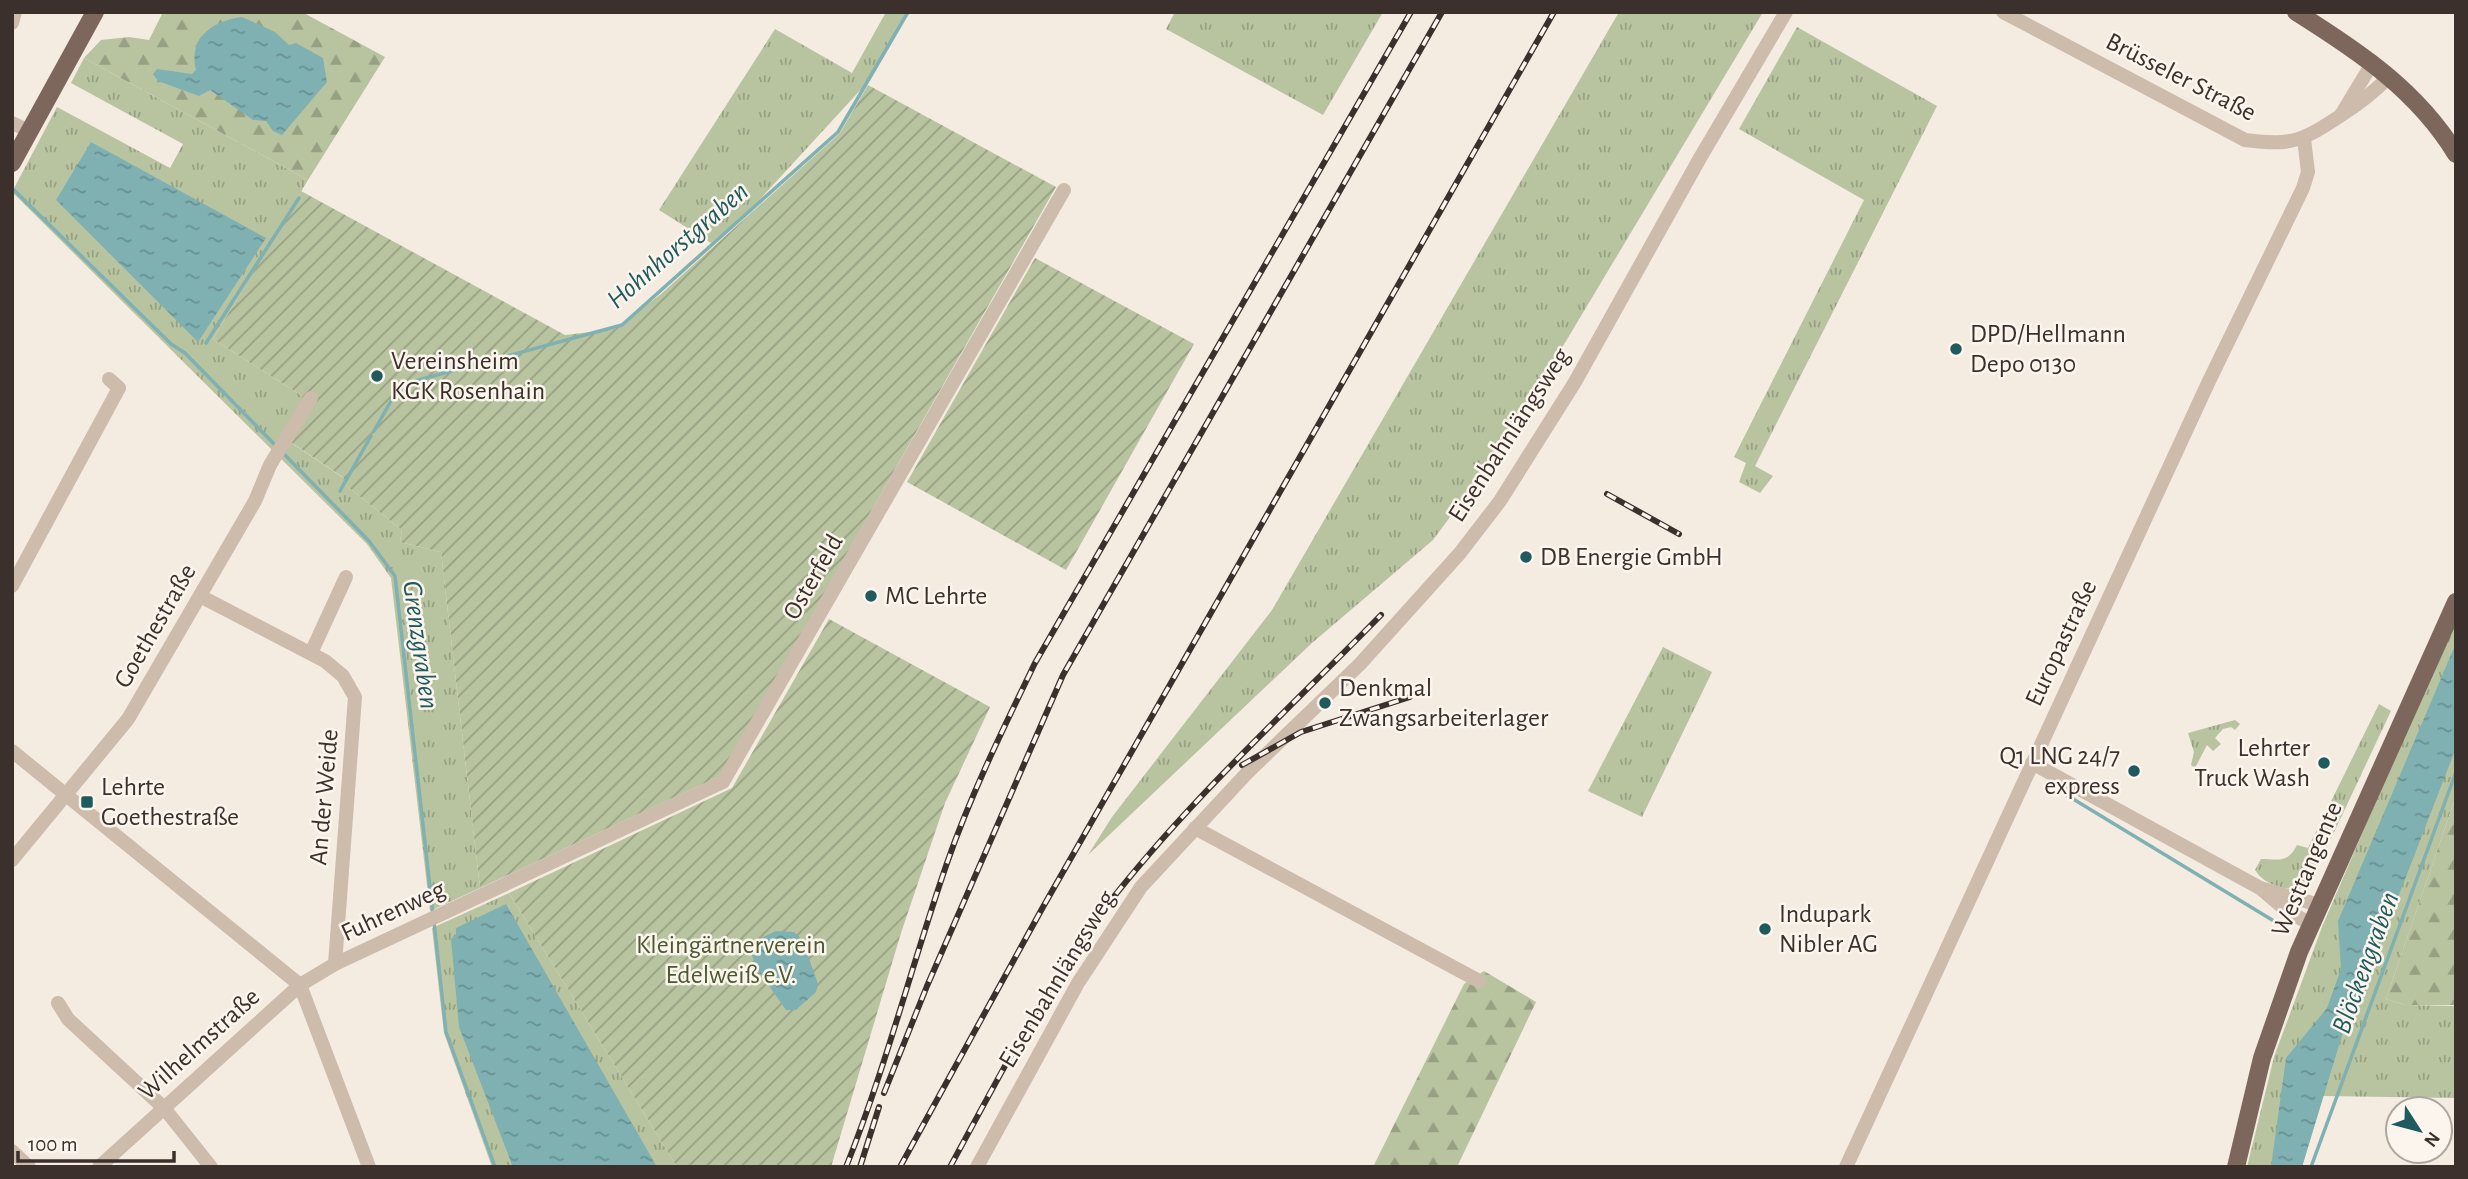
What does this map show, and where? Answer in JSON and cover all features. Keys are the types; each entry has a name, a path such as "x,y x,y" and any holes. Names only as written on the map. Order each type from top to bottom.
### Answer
{"main road":[{"path":"12,163 95,12"},
{"path":"2296,12 2390,76 2427,114 2456,154"},
{"name":"Westtangente","path":"2236,1167 2266,1043 2311,924 2456,602"}],"street":[{"path":"12,23 15,12"},
{"name":"Eisenbahnlängsweg","path":"977,1167 1040,1049 1141,887 1247,773 1360,664 1460,553 1500,500 1575,382 1786,12"},
{"name":"Brüsseler Straße","path":"2003,12 2225,132 2245,140 2268,143 2304,139 2368,98 2390,76"},
{"name":"Brüsseler Straße","path":"2340,116 2373,62"},
{"path":"12,123 29,131"},
{"name":"Europastraße","path":"1846,1167 2203,393 2303,188 2308,172 2304,139"},
{"name":"Osterfeld","path":"508,884 723,782 1064,190"},
{"path":"12,586 119,388 109,379"},
{"name":"Goethestraße","path":"12,860 128,719 255,501 279,451 311,397"},
{"path":"311,653 346,577"},
{"name":"An der Weide","path":"200,596 311,653 343,676 355,697 335,964"},
{"path":"12,751 300,985 369,1167"},
{"path":"2032,763 2260,888 2287,911 2311,924"},
{"path":"1195,828 1479,981"},
{"name":"Fuhrenweg","path":"300,985 335,964 508,884"},
{"path":"2260,888 2319,905"},
{"name":"Wilhelmstraße","path":"99,1167 300,985"},
{"path":"58,1003 68,1019 164,1108 211,1167"},
{"path":"12,1151 29,1167"}],"green space":[{"path":"163,12 302,12 385,57 308,180 84,58 101,40 129,37 149,40"},
{"path":"886,12 906,12 865,85 752,208 711,243 659,210 775,29 852,73"},
{"path":"1175,12 1383,12 1323,115 1166,29"},
{"path":"1619,12 1763,12 1505,443 1433,540 1312,643 1088,855 1112,817 1272,610"},
{"path":"1797,27 1937,106 1755,466 1773,476 1760,493 1739,482 1746,463 1734,457 1864,200 1739,129"},
{"path":"84,58 308,180 213,339 307,399 284,438 345,479 343,483 402,530 400,542 441,552 480,888 430,911 391,578 367,544 12,192 57,107 170,168 183,144 71,83"},
{"path":"868,85 1056,187 720,776 480,888 441,552 400,542 402,530 343,483 344,478 286,439 307,399 213,339 301,191 565,335 615,329 661,294 840,133"},
{"path":"1035,258 1194,344 1066,570 907,482"},
{"path":"2456,615 2456,796 2386,999 2405,1005 2456,1006 2456,1098 2454,1095 2323,1096 2302,1167 2247,1167 2274,1057 2322,927"},
{"name":"Kleingärtnerverein Edelweiß e.V.","path":"829,619 990,707 945,803 901,933 831,1167 677,1167 509,893 732,788"},
{"path":"1663,647 1712,672 1642,817 1588,791"},
{"path":"2379,704 2391,711 2314,875 2303,888 2296,889 2283,888 2264,880 2255,870 2261,859 2286,858 2297,845 2308,848"},
{"path":"2235,720 2240,724 2235,730 2231,727 2223,729 2215,738 2221,744 2213,751 2207,745 2195,768 2191,765 2194,752 2188,733"},
{"path":"2456,796 2456,1005 2405,1005 2386,999"},
{"path":"509,893 677,1167 492,1167 444,1033 432,928"},
{"path":"1484,971 1536,1002 1457,1167 1373,1167 1464,984"}],"water":[{"path":"242,17 275,32 289,45 296,43 323,58 327,82 282,135 273,131 266,121 253,120 210,90 199,96 158,81 153,74 157,69 192,74 196,70 196,49 205,33 221,22"},
{"path":"91,142 266,238 198,342 56,200"},
{"path":"2456,643 2456,748 2362,990 2347,1019 2302,1167 2271,1167 2286,1058 2327,1008 2341,969 2338,921"},
{"path":"506,904 657,1167 513,1167 459,1027 451,939 456,935 456,928"},
{"path":"776,931 794,932 802,939 818,984 816,992 796,1010 786,1010 767,983 772,979 760,974 750,951 759,939"}],"waterway":[{"name":"Hohnhorstgraben","path":"374,431 400,385 622,325 838,132 908,12"},
{"name":"Grenzgraben","path":"14,190 171,344 185,353 278,448"},
{"path":"206,343 299,198"},
{"name":"Hohnhorstgraben","path":"340,491 371,436"},
{"name":"Grenzgraben","path":"283,453 369,541 395,576 433,914"},
{"name":"Blöckengraben","path":"2311,1167 2456,772"},
{"path":"2060,791 2287,929"},
{"name":"Grenzgraben","path":"434,922 446,1032 495,1167"}],"railway":[{"path":"846,1167 874,1092 956,837 1035,663 1411,12"},
{"path":"884,1093 927,986 1063,675 1442,12"},
{"path":"900,1167 1043,907 1554,12"},
{"path":"1607,494 1679,534"},
{"path":"950,1167 1042,1002 1105,908 1204,794 1381,615"},
{"path":"1242,765 1301,732 1410,697"},
{"path":"860,1167 879,1107"}],"place":[{"name":"DPD/Hellmann Depo 0130","path":"1956,349"},
{"name":"Vereinsheim KGK Rosenhain","path":"377,376"},
{"name":"DB Energie GmbH","path":"1526,557"},
{"name":"MC Lehrte","path":"871,596"},
{"name":"Denkmal Zwangsarbeiterlager","path":"1325,703"},
{"name":"Lehrter Truck Wash","path":"2324,763"},
{"name":"Q1 LNG 24/7 express","path":"2134,771"},
{"name":"Lehrte Goethestraße","path":"87,802"},
{"name":"Indupark Nibler AG","path":"1765,929"}]}
